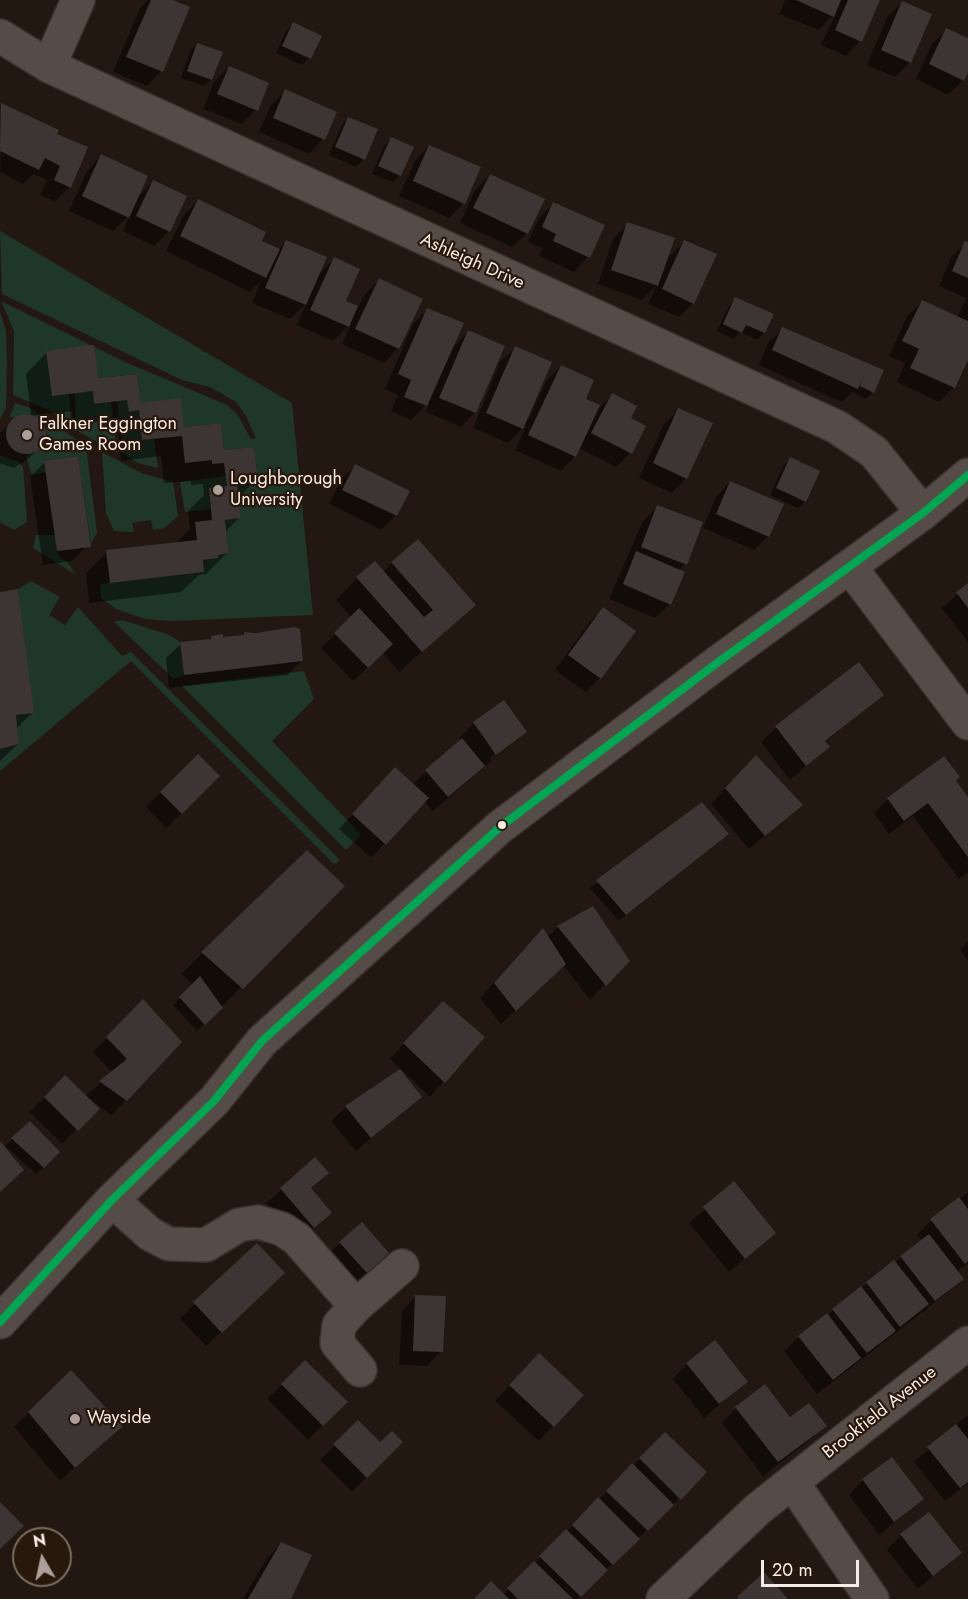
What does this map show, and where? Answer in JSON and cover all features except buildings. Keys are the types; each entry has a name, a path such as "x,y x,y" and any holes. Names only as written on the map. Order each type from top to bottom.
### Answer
{"street":[{"path":"49,66 78,0"},
{"name":"Ashleigh Drive","path":"0,36 49,66 837,427 874,452 922,513"},
{"path":"6,1304 214,1101 262,1041 501,827 717,663 922,513 968,475"},
{"path":"850,567 968,723"},
{"path":"112,1200 150,1234 169,1244 206,1245 239,1225 258,1222 282,1229 297,1239 356,1306"},
{"path":"360,1370 343,1353 337,1343 336,1334 339,1325 356,1306 402,1266"},
{"name":"Brookfield Avenue","path":"663,1599 758,1509 968,1343"},
{"path":"792,1482 872,1599"}],"green space":[{"path":"0,231 292,403 313,615 171,621 145,619 116,609 101,598 100,584 204,572 203,560 218,558 218,555 229,553 225,520 241,518 237,483 258,480 254,447 224,450 221,423 184,427 141,403 137,374 98,378 46,351 52,395 69,393 71,427 51,411 13,395 14,331 1,301 125,362 227,405 237,414 251,439 256,438 246,416 236,402 210,387 182,380 2,294"},
{"path":"0,312 6,331 7,362 6,407 0,420"},
{"path":"93,391 94,404 111,402 117,453 76,430 75,392"},
{"path":"127,400 129,412 139,410 142,440 154,439 158,468 138,463 123,453 117,401"},
{"path":"15,403 28,407 86,446 97,533 91,544 78,456 45,461 46,472 32,475 26,457 43,445 46,439 46,426 42,420 29,414 13,418 10,416"},
{"path":"102,452 141,473 173,482 178,516 164,528 153,530 151,520 132,523 134,532 114,531 106,513"},
{"path":"0,455 19,462 23,467 27,522 14,530 0,522"},
{"path":"226,476 227,486 209,488 211,509 185,512 180,482"},
{"path":"36,535 55,535 58,556 69,564 75,574 33,548"},
{"path":"31,581 60,597 49,615 65,625 78,607 122,656 131,652 340,860 334,864 131,661 0,771 0,749 19,744 16,715 33,713 18,589"},
{"path":"122,620 170,635 180,642 184,675 174,679 114,622"},
{"path":"304,671 314,699 272,741 361,835 346,850 182,686"}],"transit line":[{"path":"0,1322 112,1200 214,1101 262,1041 500,827 717,663 923,513 968,475"}],"place":[{"name":"Falkner Eggington Games Room","path":"27,435"},
{"name":"Loughborough University","path":"218,490"},
{"name":"Wayside","path":"75,1419"}]}
